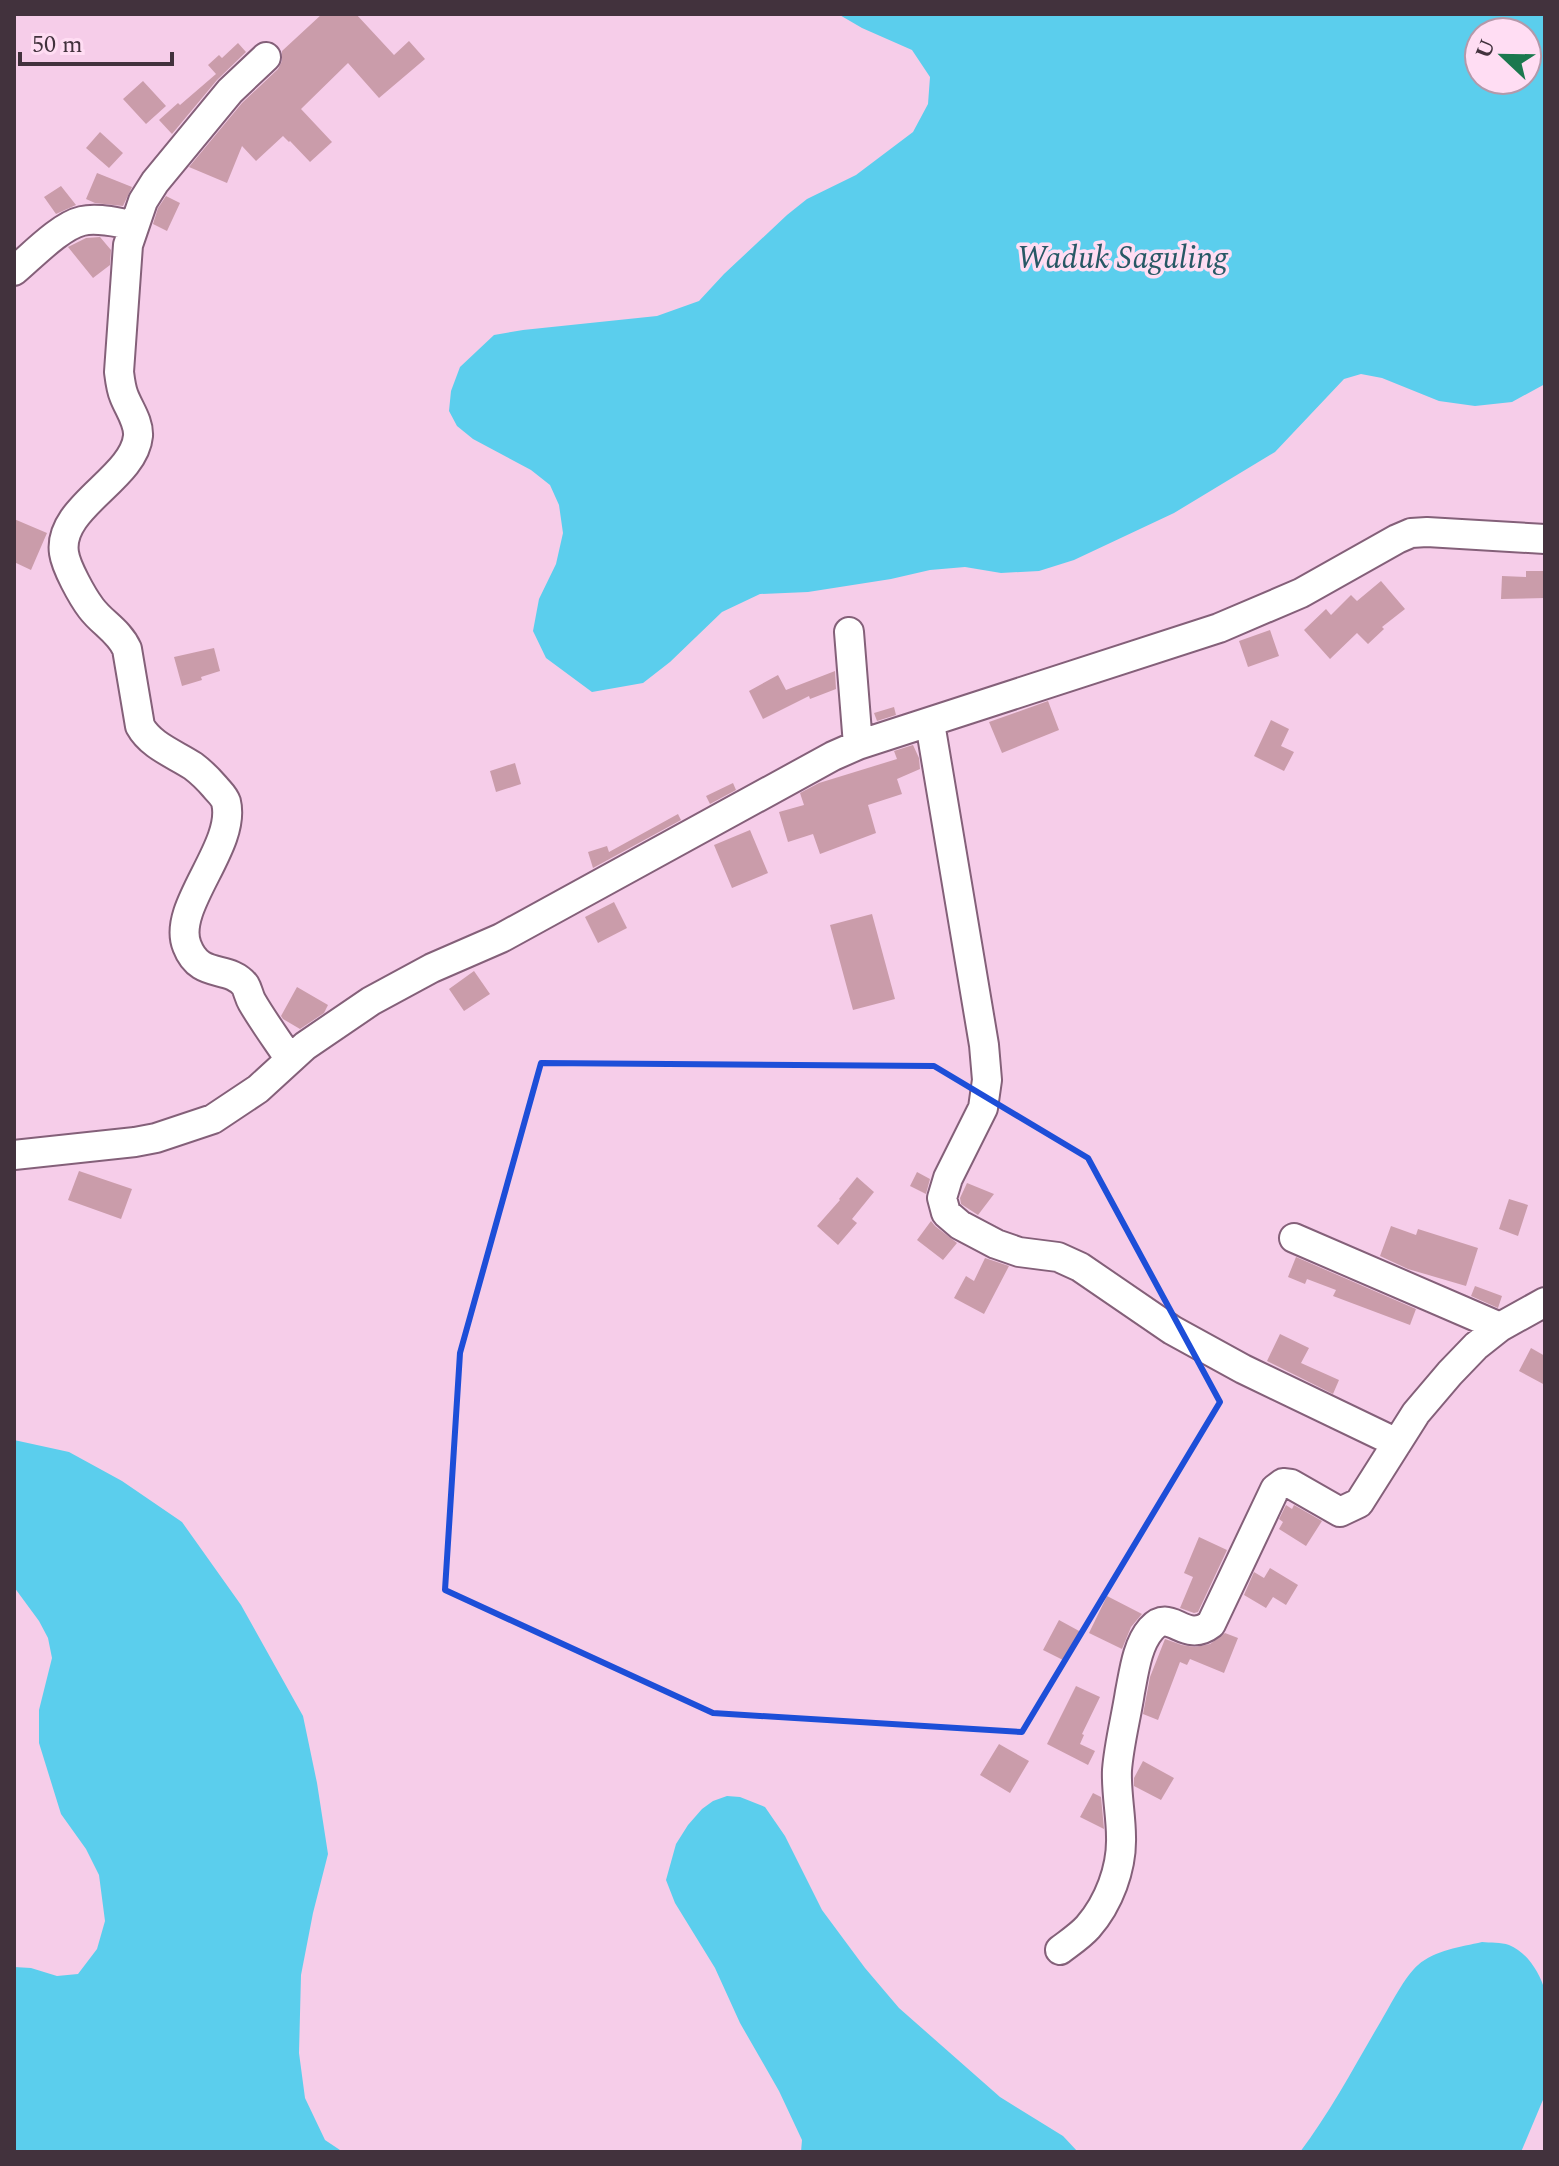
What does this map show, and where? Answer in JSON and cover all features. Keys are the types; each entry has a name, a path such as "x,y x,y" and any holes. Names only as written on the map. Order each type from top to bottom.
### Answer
{"street":[{"path":"266,57 230,91 155,182 133,225 128,245 119,372 122,393 138,426 138,438 122,467 71,522 64,555 91,608 123,639 140,726 145,736 196,768 225,799 225,831 186,923 184,937 188,949 197,963 210,971 230,975 244,985 289,1058"},
{"path":"14,271 63,230 81,221 133,225"},
{"path":"14,1155 135,1142 213,1119 258,1089 289,1058 371,1001 432,968 501,938 858,745 1219,628 1301,593 1411,533 1545,539"},
{"path":"849,632 858,745"},
{"path":"930,723 984,1045 987,1080 983,1108 948,1178 942,1198 946,1213 960,1225 996,1244 1019,1252 1058,1257 1080,1267 1184,1337 1397,1443"},
{"path":"1294,1238 1500,1327"},
{"path":"1060,1950 1088,1927 1106,1900 1117,1873 1122,1841 1117,1772 1120,1748 1134,1674 1142,1644 1152,1627 1161,1622 1174,1623 1193,1632 1203,1631 1211,1624 1275,1489 1283,1483 1291,1484 1340,1512 1359,1503 1416,1413 1450,1373 1500,1327 1545,1302"}],"highlighted area":[{"path":"541,1063 934,1066 1088,1158 1220,1402 1022,1732 713,1713 445,1590 460,1353"}],"water":[{"name":"Waduk Saguling","path":"838,14 1545,14 1545,384 1512,402 1475,406 1439,401 1382,378 1361,374 1344,379 1275,452 1174,513 1074,560 1039,571 1001,573 965,567 930,570 808,592 760,594 722,612 670,662 643,683 592,692 546,658 533,631 539,599 556,564 563,533 559,505 550,485 531,470 473,439 457,426 449,411 451,391 460,367 494,335 657,316 699,301 724,274 807,199 856,175 913,132 928,104 930,77 912,50"},
{"path":"14,1440 69,1452 122,1481 182,1522 241,1605 303,1716 328,1854 301,1975 299,2053 305,2098 325,2140 343,2152 14,2152 14,1967 31,1968 57,1976 78,1974 97,1949 105,1921 99,1875 86,1849 61,1814 39,1743 39,1710 52,1658 48,1638 39,1621 14,1587"},
{"path":"727,1796 740,1797 765,1807 785,1836 822,1910 899,2008 1000,2097 1063,2136 1078,2152 801,2152 802,2140 779,2091 740,2023 715,1968 675,1903 666,1880 676,1844 688,1825 702,1809"},
{"path":"1482,1942 1516,1948 1536,1970 1545,1991 1545,2095 1521,2152 1300,2152 1413,1970 1440,1952"}],"building":[{"path":"322,14 356,14 394,55 409,41 425,59 379,98 348,63 301,109 332,142 310,162 283,136 256,161 242,146 227,183 189,167 242,103 278,69 282,51"},
{"path":"238,43 246,52 217,80 172,134 159,120 216,74 208,65 219,55 222,58"},
{"path":"143,81 166,106 146,124 123,99"},
{"path":"100,132 123,153 109,168 86,148"},
{"path":"97,173 132,187 123,206 86,199"},
{"path":"61,186 76,205 56,214 44,197"},
{"path":"166,196 180,203 167,231 153,224"},
{"path":"100,237 111,250 110,265 93,278 68,247 86,238"},
{"path":"14,519 47,533 31,570 14,562"},
{"path":"1526,571 1545,571 1545,598 1501,599 1502,576 1526,577"},
{"path":"1381,581 1405,609 1382,627 1384,629 1368,644 1357,633 1330,659 1304,630 1326,609 1331,615 1351,595 1357,601"},
{"path":"1270,630 1279,656 1248,667 1239,641"},
{"path":"214,648 220,671 182,686 174,657"},
{"path":"835,671 836,689 810,699 809,696 763,719 749,691 778,675 786,690"},
{"path":"1048,701 1059,730 1002,753 989,722"},
{"path":"894,707 896,715 877,721 874,713"},
{"path":"1271,720 1289,729 1281,746 1294,752 1284,771 1254,756"},
{"path":"913,745 920,769 897,779 902,794 868,805 876,833 820,854 813,834 788,842 779,812 804,805 800,793 819,783 897,759 894,751"},
{"path":"515,763 521,784 496,792 490,771"},
{"path":"733,783 736,790 710,804 706,796"},
{"path":"678,814 681,820 593,868 588,852 607,846 609,852"},
{"path":"750,830 768,873 732,888 714,845"},
{"path":"614,902 627,928 598,943 585,917"},
{"path":"872,914 895,999 853,1010 830,925"},
{"path":"474,971 490,994 464,1011 449,989"},
{"path":"297,987 328,1005 324,1013 300,1029 281,1016"},
{"path":"79,1171 132,1189 121,1219 68,1200"},
{"path":"917,1172 930,1179 926,1194 910,1186"},
{"path":"857,1177 874,1192 852,1219 857,1223 838,1245 817,1226"},
{"path":"967,1183 994,1194 978,1215 961,1204 960,1198"},
{"path":"1509,1199 1528,1205 1518,1236 1499,1229"},
{"path":"931,1221 957,1243 943,1260 917,1240"},
{"path":"1391,1226 1416,1235 1418,1229 1478,1248 1466,1286 1408,1269 1380,1256"},
{"path":"1296,1257 1416,1309 1410,1325 1333,1296 1336,1290 1307,1279 1305,1284 1288,1277"},
{"path":"985,1258 1009,1266 984,1314 954,1298 966,1276 974,1281"},
{"path":"1475,1286 1502,1296 1498,1308 1471,1296"},
{"path":"1280,1334 1309,1348 1301,1363 1339,1380 1333,1394 1267,1361"},
{"path":"1531,1348 1545,1356 1545,1385 1519,1371"},
{"path":"1286,1505 1292,1509 1294,1505 1322,1521 1306,1546 1279,1529 1283,1522 1279,1519"},
{"path":"1199,1537 1227,1550 1198,1612 1194,1613 1180,1608 1193,1577 1184,1573"},
{"path":"1270,1568 1298,1585 1286,1605 1273,1597 1266,1608 1244,1595 1254,1572 1264,1578"},
{"path":"1107,1596 1142,1614 1131,1627 1122,1649 1089,1633"},
{"path":"1059,1620 1081,1632 1065,1661 1043,1650"},
{"path":"1225,1633 1238,1638 1224,1673 1190,1659 1187,1665 1180,1662 1158,1720 1143,1714 1150,1677 1165,1639 1195,1647 1210,1644"},
{"path":"1076,1686 1100,1697 1080,1744 1095,1751 1088,1765 1047,1744"},
{"path":"999,1744 1029,1761 1010,1793 980,1775"},
{"path":"1143,1761 1174,1778 1161,1800 1134,1786 1134,1778"},
{"path":"1093,1793 1101,1797 1104,1829 1080,1817"}]}
